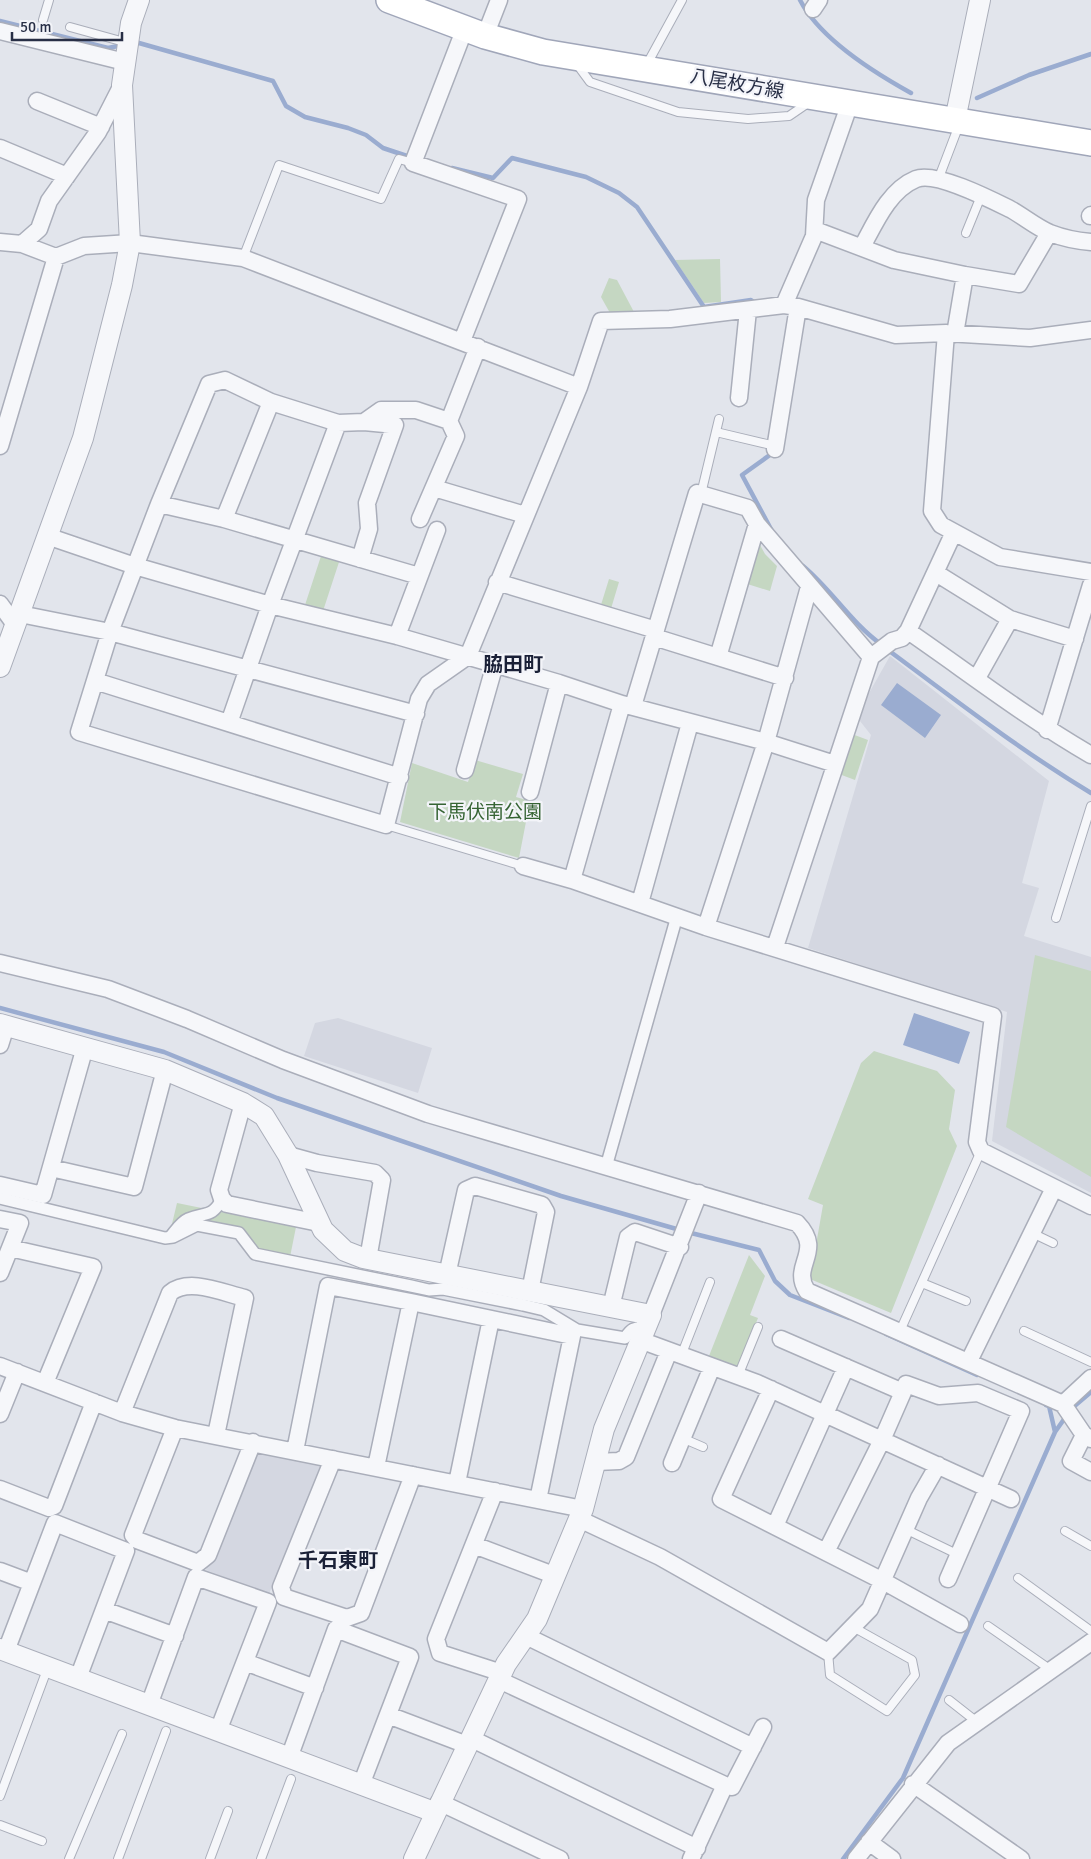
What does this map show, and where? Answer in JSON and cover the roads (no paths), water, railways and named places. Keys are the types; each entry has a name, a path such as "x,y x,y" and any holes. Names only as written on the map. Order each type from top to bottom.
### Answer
{"main road":[{"name":"八尾枚方線","path":"389,0 423,6 475,32 543,52 1091,143"}],"street":[{"path":"0,667 83,438 130,243 122,85 131,23 139,0"},
{"path":"462,341 518,198 413,163 475,32 500,0"},
{"path":"958,120 980,0"},
{"path":"0,31 126,52"},
{"path":"22,244 39,229 49,201 101,127 122,85"},
{"path":"36,101 101,127"},
{"path":"771,446 791,306 814,236 816,200 850,103"},
{"path":"0,148 67,176"},
{"path":"862,247 877,218 903,188 917,178 938,180 981,196 1049,232 1091,242"},
{"path":"814,230 894,260 965,276 1019,284 1049,232"},
{"path":"0,242 22,244 56,257 84,246 130,243 243,258 579,387"},
{"path":"0,446 56,257"},
{"path":"965,276 950,333 932,511 941,525 1000,557 1091,572"},
{"path":"360,559 369,529 367,503 395,425 364,422 338,424 270,402 225,380 209,384 159,504 110,632 79,732 386,825 420,699 428,684 468,656 579,387 601,322 670,319 791,306 896,335 950,333 1030,338 1091,330"},
{"path":"739,398 748,310"},
{"path":"449,421 478,348"},
{"path":"224,519 270,402"},
{"path":"364,422 381,410 416,410 449,421 456,436 420,519"},
{"path":"229,723 270,605 338,424"},
{"path":"434,488 525,515"},
{"path":"572,880 628,705 655,634 697,493 748,508 757,524 809,587 874,655"},
{"path":"159,504 224,519 419,576"},
{"path":"718,657 757,524"},
{"path":"397,636 437,530"},
{"path":"775,947 835,764 874,655 892,641 902,638 908,632 954,532"},
{"path":"48,536 135,566 270,605 397,636 468,656 628,705 766,742 835,764"},
{"path":"936,573 1010,619 1074,639"},
{"path":"497,582 785,678"},
{"path":"1047,730 1091,585"},
{"path":"706,926 766,742 809,587"},
{"path":"0,604 18,620 110,632 416,714"},
{"path":"977,678 1010,619"},
{"path":"908,632 977,678 1047,730 1091,755"},
{"path":"465,770 495,664"},
{"path":"95,682 400,777"},
{"path":"530,792 559,683"},
{"path":"640,903 690,723"},
{"path":"523,866 572,880 706,926 993,1016 977,1142 981,1151 1091,1206"},
{"path":"606,1167 677,916"},
{"path":"0,963 108,989 187,1018 283,1060 428,1114 798,1223 806,1232 810,1247 801,1274 801,1282 807,1291 970,1361 1063,1404 1087,1437 1071,1461 1091,1472"},
{"path":"0,1046 3,1025 165,1070 243,1102 264,1116 288,1155 319,1223 333,1241 345,1251 368,1259 611,1307 645,1328 675,1353 771,1389 1011,1499"},
{"path":"0,1185 43,1195 85,1047"},
{"path":"51,1168 134,1187 165,1070"},
{"path":"243,1102 218,1190 222,1199 227,1204 319,1223"},
{"path":"288,1155 317,1163 375,1173 382,1180 368,1259"},
{"path":"447,1275 466,1190 475,1186 542,1205 546,1212 530,1291"},
{"path":"970,1361 1054,1188"},
{"path":"414,1859 468,1741 500,1677 538,1619 582,1514 604,1429 680,1247 699,1193"},
{"path":"0,1198 40,1207 72,1218 170,1238 197,1225 239,1233 255,1254 420,1288 443,1289 523,1305 544,1310 577,1330 625,1338 631,1329 635,1327 645,1328"},
{"path":"170,1238 187,1219 210,1214 217,1208 222,1199"},
{"path":"0,1219 20,1223 0,1273"},
{"path":"611,1307 628,1238 635,1232 680,1247"},
{"path":"10,1248 94,1266 45,1383"},
{"path":"122,1413 170,1293 178,1286 192,1285 244,1298 216,1435"},
{"path":"295,1451 328,1286 411,1302 572,1336 538,1500"},
{"path":"376,1467 411,1302"},
{"path":"457,1483 491,1319"},
{"path":"781,1339 903,1392"},
{"path":"596,1462 619,1461 626,1457 675,1353"},
{"path":"0,1366 122,1413 175,1428 538,1500 582,1514 828,1652 870,1609 919,1498 938,1465"},
{"path":"672,1463 712,1367"},
{"path":"775,1526 846,1368"},
{"path":"0,1414 16,1372"},
{"path":"1063,1404 1091,1378"},
{"path":"826,1552 882,1440 906,1384 939,1396 978,1393 1021,1411 948,1579"},
{"path":"771,1389 720,1499 883,1581 960,1624"},
{"path":"0,1489 49,1508 54,1506 94,1402"},
{"path":"175,1428 133,1535 137,1540 198,1563 208,1555 253,1442"},
{"path":"333,1459 281,1587 284,1596 347,1618 361,1612 414,1475"},
{"path":"495,1491 436,1639 440,1652 500,1677 732,1787 763,1727"},
{"path":"78,1678 126,1551 55,1523 3,1650 362,1785 437,1807 560,1859"},
{"path":"474,1546 556,1576"},
{"path":"0,1571 32,1583"},
{"path":"149,1705 196,1576 268,1602 218,1731"},
{"path":"104,1610 175,1636"},
{"path":"289,1758 336,1629 401,1653 410,1657 362,1785"},
{"path":"526,1636 753,1747"},
{"path":"856,1859 913,1784 948,1742 1091,1642"},
{"path":"245,1662 315,1688"},
{"path":"388,1715 468,1741 694,1853 726,1785"},
{"path":"913,1784 1021,1859"},
{"path":"869,1842 892,1859"}],"lane":[{"path":"43,20 50,0"},
{"path":"645,69 682,0"},
{"path":"70,27 126,52"},
{"path":"570,56 590,82 678,112 748,119 789,116 815,97"},
{"path":"938,180 958,120"},
{"path":"243,258 279,165 381,199 399,159 413,163"},
{"path":"966,233 981,196"},
{"path":"701,494 719,420"},
{"path":"716,432 771,446"},
{"path":"1056,918 1091,806"},
{"path":"386,825 523,866"},
{"path":"900,1331 981,1151"},
{"path":"1032,1233 1053,1243"},
{"path":"675,1353 710,1282"},
{"path":"922,1282 966,1301"},
{"path":"738,1376 758,1327"},
{"path":"1024,1331 1091,1362"},
{"path":"682,1438 703,1447"},
{"path":"905,1529 959,1555"},
{"path":"1065,1531 1091,1546"},
{"path":"1018,1578 1091,1630"},
{"path":"988,1626 1051,1670"},
{"path":"828,1652 830,1675 887,1711 915,1675 912,1660 853,1627"},
{"path":"0,1796 48,1667"},
{"path":"949,1700 977,1722"},
{"path":"118,1859 166,1731"},
{"path":"69,1859 122,1734"},
{"path":"261,1859 290,1779"},
{"path":"210,1859 228,1811"},
{"path":"0,1825 42,1841"}],"water":[{"path":"897,683 941,715 925,738 881,705"},
{"path":"914,1013 970,1032 959,1064 903,1045"}],"waterway":[{"path":"800,0 820,28 834,41 864,65 911,93"},
{"path":"0,21 108,48 123,45"},
{"path":"133,44 139,43 273,81 286,106 305,117 348,128 366,135 383,148 413,158"},
{"path":"977,98 1029,75 1091,54"},
{"path":"452,168 493,178 512,158 586,177 619,193 637,207 704,307 751,300 757,304"},
{"path":"772,531 742,475 774,452"},
{"path":"803,566 860,626 882,645"},
{"path":"888,650 1013,742 1091,793"},
{"path":"0,1008 164,1052 277,1098 561,1196 680,1230"},
{"path":"687,1232 759,1250 775,1281 790,1295 849,1318"},
{"path":"886,1334 977,1375"},
{"path":"1071,1409 1091,1392"},
{"path":"1046,1405 1049,1406 1055,1432"},
{"path":"843,1859 903,1778 1055,1432 1067,1415"}],"district":[{"name":"脇田町","path":"513,664"},
{"name":"千石東町","path":"338,1560"}],"park label":[{"name":"下馬伏南公園","path":"485,812"}]}
